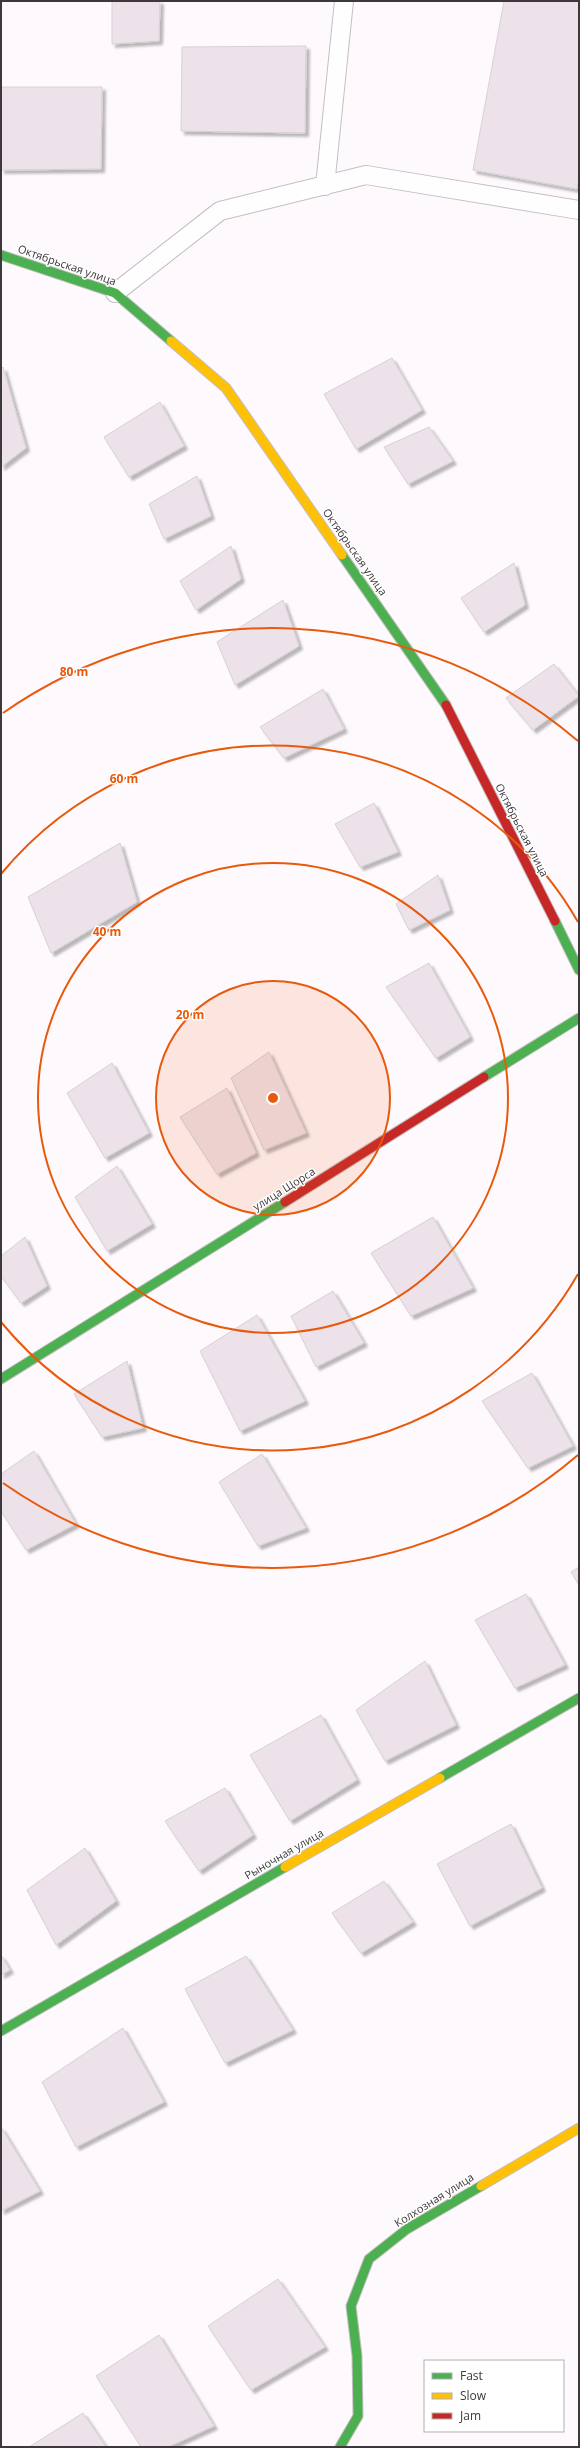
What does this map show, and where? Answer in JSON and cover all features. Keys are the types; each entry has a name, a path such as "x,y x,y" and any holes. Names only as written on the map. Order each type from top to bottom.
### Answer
{"street":[{"name":"Октябрьская улица","path":"1,255 115,293 226,388 445,702 579,970"},
{"name":"улица Щорса","path":"1,1379 579,1018"},
{"name":"Рыночная улица","path":"1,2031 579,1698"},
{"name":"Колхозная улица","path":"340,2447 358,2416 357,2356 351,2306 369,2260 407,2229 579,2128"}],"lane":[{"path":"325,186 344,1"},
{"path":"115,293 220,211 366,175 579,210"}],"building":[{"path":"112,1 160,1 159,41 112,44"},
{"path":"504,1 579,1 579,178 577,189 473,170"},
{"path":"306,46 305,133 181,131 182,47"},
{"path":"1,87 102,87 101,169 1,170"},
{"path":"392,358 422,410 356,449 324,394"},
{"path":"3,367 26,448 1,467 1,369"},
{"path":"160,402 184,446 129,477 104,437"},
{"path":"429,427 453,461 408,484 384,447"},
{"path":"197,476 211,516 164,539 149,504"},
{"path":"231,546 241,579 196,610 180,581"},
{"path":"514,563 525,605 484,632 461,598"},
{"path":"283,600 299,646 235,685 217,642"},
{"path":"554,664 579,696 533,730 506,698"},
{"path":"323,689 344,729 284,758 260,727"},
{"path":"374,803 398,852 360,867 335,824"},
{"path":"120,843 137,902 51,953 28,897"},
{"path":"438,875 450,910 409,930 396,904"},
{"path":"429,963 470,1037 436,1058 386,987"},
{"path":"269,1052 306,1133 264,1150 231,1078"},
{"path":"112,1063 149,1133 105,1158 67,1093"},
{"path":"227,1088 256,1153 217,1174 180,1117"},
{"path":"117,1166 152,1224 107,1251 75,1197"},
{"path":"433,1217 473,1288 411,1316 371,1253"},
{"path":"25,1237 47,1286 21,1303 1,1276 1,1256"},
{"path":"333,1291 364,1343 316,1367 291,1316"},
{"path":"257,1315 305,1401 240,1431 200,1351"},
{"path":"127,1361 143,1428 102,1437 74,1394"},
{"path":"532,1373 573,1446 528,1468 482,1401"},
{"path":"34,1451 76,1524 26,1550 1,1511 1,1474"},
{"path":"262,1454 306,1528 258,1546 219,1482"},
{"path":"579,1567 579,1585 571,1572"},
{"path":"526,1594 565,1665 515,1688 475,1620"},
{"path":"425,1661 456,1725 385,1761 356,1710"},
{"path":"321,1715 357,1780 290,1821 250,1755"},
{"path":"225,1788 253,1835 199,1871 165,1821"},
{"path":"511,1824 542,1888 470,1926 437,1864"},
{"path":"85,1848 116,1901 56,1945 27,1890"},
{"path":"384,1881 413,1922 361,1953 332,1913"},
{"path":"1,1955 10,1970 1,1975"},
{"path":"246,1956 293,2030 225,2063 185,1989"},
{"path":"123,2028 164,2102 76,2147 42,2082"},
{"path":"1,2127 40,2191 1,2211"},
{"path":"278,2279 325,2347 251,2390 208,2326"},
{"path":"159,2335 214,2426 168,2447 141,2447 96,2376"},
{"path":"83,2413 106,2447 29,2447"}],"traffic: fast":[{"path":"1,255 115,293 171,341"},
{"path":"342,555 446,705"},
{"path":"555,921 579,970"},
{"path":"484,1077 579,1018"},
{"path":"1,1379 285,1202"},
{"path":"440,1778 579,1698"},
{"path":"1,2031 285,1867"},
{"path":"340,2447 358,2416 357,2356 351,2306 369,2259 407,2229 481,2186"}],"traffic: slow":[{"path":"171,341 226,388 342,555"},
{"path":"285,1867 440,1778"},
{"path":"481,2186 579,2128"}],"traffic: jam":[{"path":"446,705 555,921"},
{"path":"285,1202 484,1077"}]}
